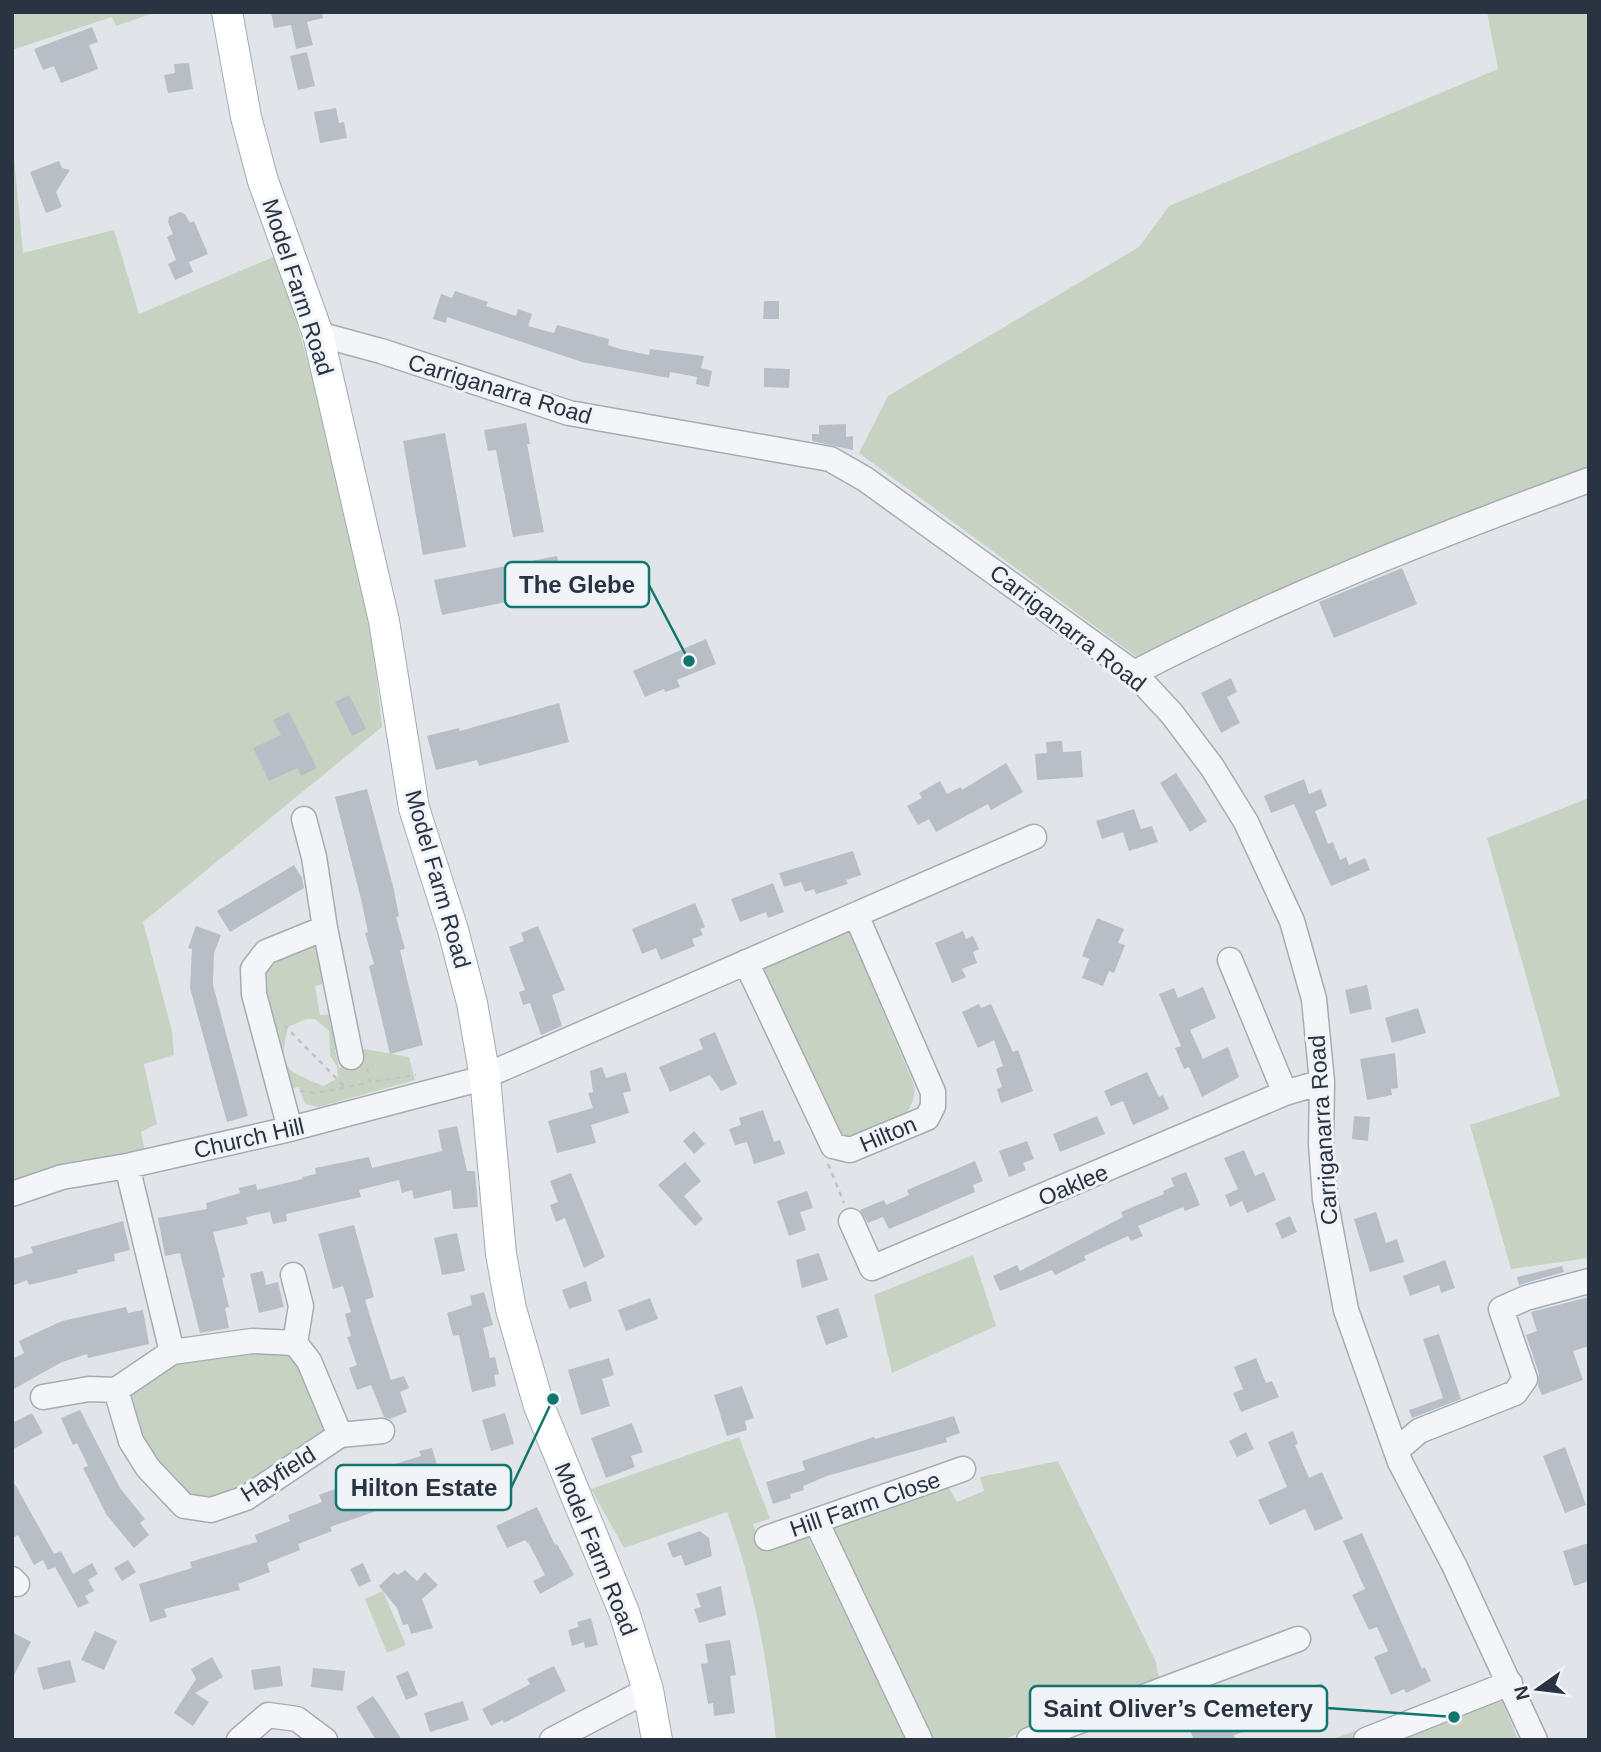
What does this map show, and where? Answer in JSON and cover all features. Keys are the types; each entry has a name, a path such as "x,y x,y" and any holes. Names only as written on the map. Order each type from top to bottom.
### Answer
{"main road":[{"name":"Model Farm Road","path":"227,12 246,117 264,181 318,334 384,621 414,808 463,963 485,1077 501,1255 524,1359 559,1459 607,1567 648,1690 657,1740"}],"street":[{"name":"Carriganarra Road","path":"318,334 382,351 569,413 830,459 865,479 1134,673 1172,714 1212,767 1245,822 1292,921 1314,999 1322,1082 1321,1144 1331,1244 1346,1310 1396,1451 1510,1683 1535,1740"},
{"path":"1134,673 1334,579 1460,527 1589,480"},
{"path":"304,819 314,858 325,928 358,1059"},
{"path":"485,1077 1034,837"},
{"name":"Hilton","path":"746,962 833,1146 850,1150 927,1118 933,1106 933,1092 856,915"},
{"path":"290,1129 283,1093 254,994 253,969 266,952 325,928"},
{"path":"1230,960 1285,1093"},
{"name":"Church Hill","path":"12,1194 62,1177 127,1166 290,1129 485,1077"},
{"name":"Oaklee","path":"851,1221 872,1268 1285,1093 1322,1082"},
{"path":"127,1166 172,1352"},
{"path":"293,1275 301,1306 295,1343 309,1361 340,1434"},
{"path":"1396,1451 1419,1431 1515,1393 1524,1379 1501,1309 1526,1298 1589,1281"},
{"path":"43,1397 89,1389 116,1390 172,1352 252,1341 295,1343"},
{"name":"Hayfield","path":"116,1390 131,1441 148,1468 184,1506 211,1510 246,1498 340,1434 382,1431"},
{"name":"Hill Farm Close","path":"767,1538 963,1469"},
{"path":"816,1521 920,1740"},
{"path":"1029,1740 1298,1639"},
{"path":"1366,1740 1510,1683"},
{"path":"552,1740 648,1690"},
{"path":"239,1740 268,1714 297,1719 325,1740"}],"path":[{"path":"261,1019 274,1019 288,1027 345,1087"},
{"path":"358,1059 370,1082"},
{"path":"283,1093 304,1090 316,1093 416,1073 424,1094"},
{"path":"828,1140 828,1166 851,1221"}],"green space":[{"path":"12,12 156,12 116,26 112,17 12,50"},
{"path":"1487,12 1589,12 1589,469 1138,658 859,453 888,396 1139,247 1169,206 1498,69"},
{"path":"12,135 23,253 114,230 139,314 278,255 326,430 354,548 366,607 382,727 143,922 172,1031 174,1055 144,1064 157,1124 141,1132 146,1156 126,1162 104,1157 12,1189"},
{"path":"1589,798 1589,1258 1511,1269 1470,1125 1560,1096 1487,838"},
{"path":"848,928 915,1087 909,1110 902,1117 885,1128 852,1140 833,1132 758,967"},
{"path":"315,943 320,950 326,983 315,986 320,1015 331,1014 339,1048 335,1049 339,1068 360,1063 359,1048 409,1057 415,1080 319,1107 305,1104 299,1087 289,1089 270,1019 262,971 265,965","holes":["306,1019 315,1019 329,1031 330,1056 337,1066 338,1078 323,1086 288,1067 284,1053 288,1027"]},
{"path":"973,1255 996,1326 892,1373 874,1295"},
{"path":"219,1346 286,1346 308,1373 330,1425 325,1437 229,1498 212,1502 182,1495 138,1436 128,1394 133,1384"},
{"path":"739,1437 770,1519 753,1524 761,1547 807,1535 907,1740 776,1740 759,1624 727,1512 624,1548 591,1489"},
{"path":"1058,1461 1156,1662 1159,1680 1154,1687 1001,1740 930,1740 831,1527 947,1484 957,1502 984,1491 980,1477"},
{"path":"383,1591 406,1645 387,1653 365,1599"},
{"path":"1495,1681 1518,1740 1330,1740"}],"building":[{"path":"271,12 322,12 323,18 307,22 313,45 296,49 291,25 274,28"},
{"path":"92,27 98,42 89,45 98,69 61,83 54,66 43,70 34,49"},
{"path":"307,52 315,86 298,90 290,56"},
{"path":"189,63 193,89 168,93 164,75 175,73 174,64"},
{"path":"336,108 339,123 344,122 347,138 320,143 314,112"},
{"path":"59,161 62,168 70,170 56,192 62,207 46,213 30,172"},
{"path":"180,212 185,214 190,223 194,221 208,254 189,262 193,272 175,280 168,264 176,260 167,237 173,234 168,222 169,217"},
{"path":"455,291 488,302 486,306 516,316 518,309 532,314 528,326 554,333 557,325 609,339 608,345 620,349 649,355 650,349 704,356 701,368 712,371 709,387 696,384 697,377 670,372 669,378 582,362 447,317 446,323 433,319 441,294 452,298"},
{"path":"764,301 779,301 779,319 763,319"},
{"path":"764,368 790,369 789,388 764,387"},
{"path":"526,423 530,444 527,444 544,532 513,537 496,450 488,451 484,430"},
{"path":"846,424 846,437 853,436 853,450 812,441 812,434 819,434 819,425"},
{"path":"445,433 466,547 423,555 403,441"},
{"path":"557,556 565,590 442,615 434,580"},
{"path":"1402,568 1417,604 1334,638 1319,602"},
{"path":"706,639 716,664 677,680 680,687 665,692 664,689 645,697 633,671"},
{"path":"1231,678 1237,692 1227,697 1240,723 1221,733 1201,693"},
{"path":"349,695 366,729 352,736 335,702"},
{"path":"559,703 569,742 479,766 477,760 436,770 427,736 459,728 460,731"},
{"path":"289,712 317,768 301,776 297,768 269,781 253,748 281,735 273,720"},
{"path":"1062,741 1063,752 1081,751 1083,777 1037,780 1035,754 1047,753 1046,742"},
{"path":"1006,763 1023,792 991,810 988,804 936,832 929,819 918,825 907,806 922,798 919,793 940,781 947,794 961,787 962,790"},
{"path":"1176,773 1207,821 1190,832 1160,783"},
{"path":"1304,779 1309,794 1321,789 1327,806 1315,811 1328,844 1333,842 1340,860 1346,857 1349,865 1365,858 1370,870 1331,886 1294,804 1271,813 1264,796"},
{"path":"367,789 393,886 399,916 396,917 405,949 400,950 423,1045 390,1054 369,966 374,964 365,933 368,932 361,899 335,797"},
{"path":"1134,809 1141,829 1152,826 1158,842 1129,851 1123,832 1102,839 1096,821"},
{"path":"853,851 861,875 846,880 848,884 816,894 814,889 805,892 801,882 784,887 779,873"},
{"path":"294,865 302,878 304,888 230,932 217,911"},
{"path":"773,883 784,912 768,918 766,912 740,922 731,899"},
{"path":"695,903 705,927 700,929 703,935 692,939 695,946 661,960 656,948 642,954 632,929"},
{"path":"1097,918 1124,929 1118,943 1125,945 1114,973 1109,971 1103,986 1082,978 1089,959 1082,956"},
{"path":"196,926 221,935 214,953 213,985 248,1116 227,1122 190,988 192,949 188,948"},
{"path":"538,926 565,990 552,995 562,1026 541,1035 530,1003 523,1005 519,992 525,990 509,947 524,941 521,933"},
{"path":"963,931 966,939 973,936 979,949 973,952 977,963 962,969 966,977 952,983 935,943"},
{"path":"1367,985 1372,1009 1350,1014 1345,990"},
{"path":"1203,987 1216,1018 1190,1030 1203,1059 1228,1047 1239,1077 1202,1097 1189,1067 1184,1069 1175,1048 1181,1046 1159,994 1174,988 1178,998"},
{"path":"979,1004 981,1008 991,1004 1013,1052 1018,1050 1033,1091 1001,1103 997,1089 1002,1087 996,1069 1003,1066 994,1040 978,1048 962,1012"},
{"path":"1418,1008 1426,1033 1392,1043 1385,1018"},
{"path":"715,1032 737,1084 721,1091 710,1075 670,1092 659,1067 703,1049 699,1039"},
{"path":"1395,1053 1398,1088 1391,1089 1392,1095 1367,1100 1360,1059"},
{"path":"602,1067 606,1078 626,1072 631,1091 623,1093 629,1113 591,1125 596,1143 557,1153 548,1121 593,1108 588,1093 593,1092 590,1071"},
{"path":"1147,1072 1159,1097 1163,1095 1169,1109 1133,1125 1123,1101 1111,1106 1104,1091"},
{"path":"763,1110 774,1142 780,1140 785,1154 754,1164 747,1142 735,1145 729,1129 741,1125 739,1118"},
{"path":"1097,1116 1105,1134 1060,1152 1053,1134"},
{"path":"1354,1116 1370,1117 1368,1141 1352,1139"},
{"path":"457,1126 467,1171 475,1171 478,1207 453,1209 451,1190 414,1199 412,1190 402,1193 399,1180 359,1190 361,1197 286,1214 287,1221 273,1224 270,1212 246,1217 248,1224 213,1232 225,1277 222,1278 229,1307 225,1308 229,1328 200,1333 180,1253 165,1256 158,1218 207,1209 206,1203 240,1193 239,1188 256,1184 257,1190 303,1179 302,1177 316,1174 315,1168 369,1157 372,1168 442,1151 438,1130"},
{"path":"694,1131 705,1144 694,1154 683,1141"},
{"path":"1027,1141 1034,1159 1023,1163 1026,1170 1009,1177 999,1151"},
{"path":"1244,1150 1255,1176 1264,1172 1276,1200 1247,1213 1242,1201 1230,1207 1225,1195 1238,1189 1224,1158"},
{"path":"975,1161 983,1181 973,1185 975,1192 906,1222 889,1229 883,1217 868,1223 860,1210 884,1200 886,1205 909,1195 907,1190"},
{"path":"685,1162 701,1181 684,1196 703,1219 695,1226 658,1185"},
{"path":"1186,1172 1200,1205 1185,1211 1183,1207 1138,1226 1143,1236 1131,1241 1128,1236 1084,1256 1086,1260 1055,1275 1052,1270 1000,1291 993,1276 1017,1265 1020,1271 1123,1217 1121,1212 1164,1194 1163,1191 1174,1186 1171,1178"},
{"path":"571,1173 605,1257 584,1268 565,1218 556,1222 550,1205 558,1202 550,1181"},
{"path":"807,1191 813,1208 800,1212 806,1230 789,1236 777,1201"},
{"path":"1376,1212 1386,1243 1397,1239 1404,1262 1370,1272 1354,1219"},
{"path":"1290,1216 1297,1232 1282,1239 1275,1223"},
{"path":"123,1221 130,1250 114,1254 115,1261 29,1285 27,1280 12,1286 12,1259 33,1253 31,1247"},
{"path":"354,1225 374,1297 365,1300 391,1380 404,1376 409,1388 400,1392 407,1412 390,1419 384,1417 371,1385 357,1390 349,1368 357,1365 347,1337 351,1336 345,1314 351,1312 343,1286 333,1289 318,1234"},
{"path":"457,1233 465,1271 442,1275 434,1238"},
{"path":"819,1253 828,1280 802,1288 796,1260"},
{"path":"1445,1260 1455,1288 1441,1293 1439,1285 1410,1296 1403,1276"},
{"path":"1562,1266 1564,1272 1519,1285 1517,1277"},
{"path":"263,1271 266,1285 278,1282 284,1307 259,1313 250,1274"},
{"path":"586,1281 592,1301 569,1309 562,1290"},
{"path":"484,1292 493,1325 483,1328 490,1358 495,1357 499,1374 494,1375 496,1386 472,1392 459,1335 453,1336 447,1313 472,1305 470,1296"},
{"path":"1589,1297 1589,1346 1573,1351 1583,1380 1542,1395 1538,1386 1539,1374 1526,1335 1537,1331 1531,1312"},
{"path":"650,1298 658,1319 626,1331 618,1310"},
{"path":"126,1307 128,1313 143,1310 149,1344 88,1358 87,1354 62,1362 12,1390 12,1359 24,1353 19,1341 62,1321"},
{"path":"838,1308 848,1337 826,1345 816,1316"},
{"path":"1439,1334 1461,1399 1412,1418 1409,1410 1443,1398 1423,1339"},
{"path":"609,1358 614,1375 602,1379 610,1406 581,1415 568,1370"},
{"path":"1256,1358 1266,1383 1272,1381 1279,1397 1241,1412 1233,1393 1243,1389 1234,1367"},
{"path":"742,1386 754,1418 745,1421 747,1430 727,1436 714,1395"},
{"path":"80,1410 120,1488 145,1519 140,1523 149,1535 134,1548 106,1514 83,1468 88,1466 77,1443 73,1445 61,1418"},
{"path":"32,1413 43,1433 12,1450 12,1423"},
{"path":"505,1413 514,1444 491,1451 482,1420"},
{"path":"954,1416 960,1433 946,1438 947,1442 827,1476 803,1486 804,1490 790,1494 791,1498 773,1504 766,1482 805,1470 802,1461 874,1437 875,1439"},
{"path":"632,1423 643,1452 631,1456 635,1467 606,1478 591,1438"},
{"path":"1293,1431 1298,1444 1295,1445 1309,1478 1322,1472 1343,1519 1315,1531 1305,1509 1270,1525 1258,1500 1287,1487 1268,1442"},
{"path":"1246,1432 1254,1449 1237,1457 1229,1441"},
{"path":"1565,1447 1586,1505 1565,1513 1543,1456"},
{"path":"432,1448 440,1475 429,1479 431,1487 399,1496 400,1503 330,1527 332,1531 298,1544 300,1550 267,1563 270,1572 238,1584 240,1590 164,1609 167,1617 150,1622 139,1584 192,1568 190,1562 257,1542 255,1535 290,1521 288,1515 322,1502 319,1495 354,1482 352,1477 421,1456 419,1451"},
{"path":"12,1479 54,1554 61,1551 73,1574 92,1563 98,1574 88,1580 94,1591 85,1596 89,1603 78,1608 55,1567 48,1570 43,1560 34,1565 18,1535 12,1538"},
{"path":"537,1507 555,1545 557,1544 574,1575 540,1594 533,1581 545,1575 529,1544 525,1540 507,1548 496,1526"},
{"path":"700,1531 709,1538 712,1556 685,1566 681,1555 673,1558 667,1543"},
{"path":"1362,1533 1422,1669 1425,1667 1431,1681 1406,1693 1404,1689 1391,1695 1374,1657 1388,1651 1377,1627 1369,1630 1352,1595 1365,1589 1343,1541"},
{"path":"1589,1543 1589,1581 1574,1586 1563,1551"},
{"path":"128,1560 136,1572 122,1581 114,1568"},
{"path":"363,1563 371,1581 359,1587 350,1569"},
{"path":"405,1570 417,1581 425,1572 438,1585 422,1599 433,1628 411,1634 408,1624 403,1625 397,1608 379,1586 394,1572 398,1575"},
{"path":"721,1586 726,1615 699,1623 694,1609 701,1607 696,1594"},
{"path":"591,1618 598,1645 585,1648 584,1642 572,1646 568,1630 579,1627 577,1622"},
{"path":"95,1631 117,1641 104,1670 81,1660"},
{"path":"12,1632 31,1642 12,1679"},
{"path":"730,1640 736,1675 730,1676 735,1713 714,1716 713,1703 708,1704 701,1664 708,1663 705,1644"},
{"path":"212,1657 223,1677 195,1693 209,1702 193,1726 174,1713 196,1679 191,1669"},
{"path":"70,1660 76,1682 43,1690 37,1668"},
{"path":"280,1666 283,1686 254,1690 251,1670"},
{"path":"554,1666 566,1691 504,1723 503,1720 491,1726 482,1709 530,1684 527,1679"},
{"path":"313,1668 345,1671 343,1691 311,1687"},
{"path":"408,1671 418,1695 406,1700 396,1676"},
{"path":"1322,1683 1329,1704 1234,1735 1235,1740 1194,1740 1190,1730"},
{"path":"373,1696 402,1740 376,1740 356,1707"},
{"path":"463,1701 469,1720 430,1732 424,1713"}],"place":[{"name":"The Glebe","path":"689,661"},
{"name":"Hilton Estate","path":"553,1399"},
{"name":"Saint Oliver’s Cemetery","path":"1454,1717"}]}
